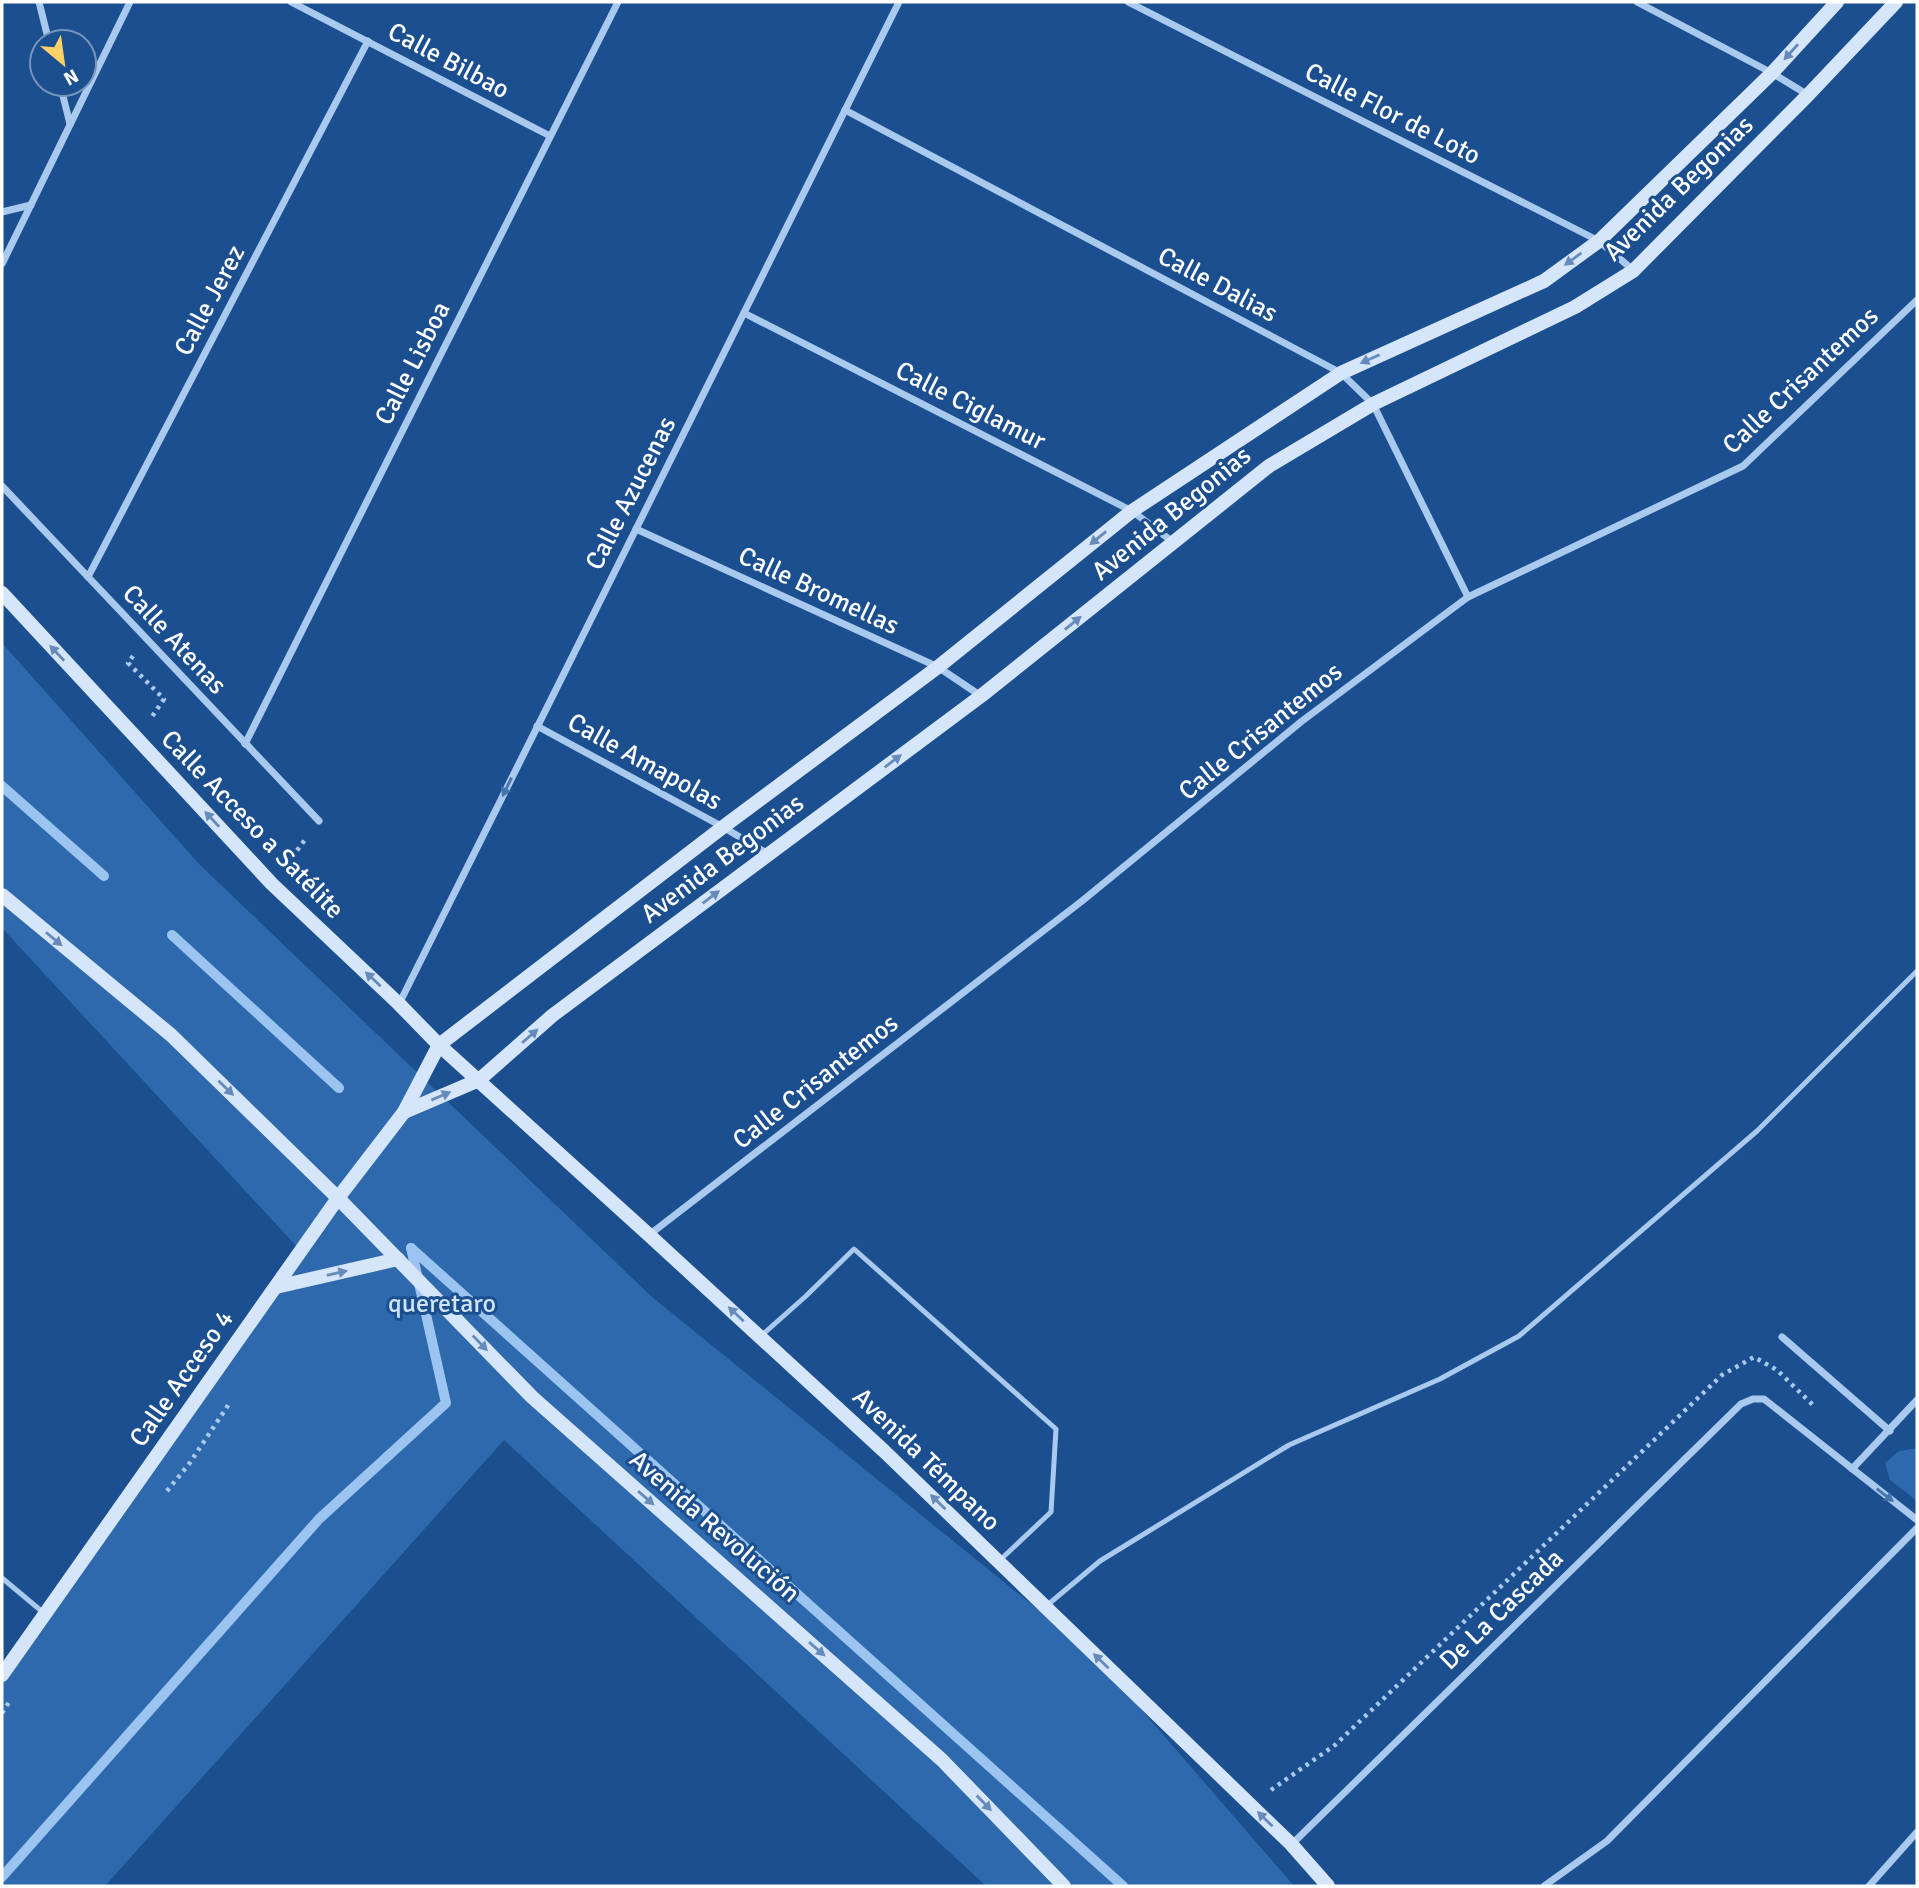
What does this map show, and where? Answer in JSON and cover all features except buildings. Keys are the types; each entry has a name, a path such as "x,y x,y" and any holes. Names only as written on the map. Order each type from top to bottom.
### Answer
{"street":[{"path":"39,2 46,28"},
{"path":"2,264 130,2"},
{"name":"Calle Bilbao","path":"291,2 550,136"},
{"name":"Calle Lisboa","path":"245,744 618,2"},
{"name":"Calle Azucenas","path":"399,1004 900,2"},
{"name":"Calle Flor de Loto","path":"1128,2 1599,241 1633,271"},
{"path":"1637,2 1772,73 1808,95"},
{"name":"Avenida Begonias","path":"439,1045 723,827 938,667 1132,511 1341,373 1544,281 1599,241 1772,73 1837,2"},
{"name":"Avenida Begonias","path":"479,1080 553,1016 981,696 1269,466 1373,404 1575,307 1633,271 1896,2"},
{"name":"Calle Jerez","path":"88,577 368,41"},
{"path":"63,98 70,125"},
{"name":"Calle Dalias","path":"845,110 1341,373 1373,404 1468,597"},
{"path":"2,212 31,205"},
{"name":"Calle Crisantemos","path":"649,1235 1082,901 1302,721 1468,597 1743,466 1917,300"},
{"name":"Calle Ciglamur","path":"744,313 1132,511 1173,543"},
{"name":"Calle Atenas","path":"2,486 319,821"},
{"name":"Calle Bromellas","path":"636,529 938,667 981,696"},
{"name":"Calle Acceso a Satélite","path":"2,593 272,884 479,1080"},
{"name":"Calle Amapolas","path":"537,726 768,854"},
{"path":"2,895 171,1035 338,1198"},
{"name":"Calle Acceso 4","path":"2,1675 338,1198 404,1112 439,1045"},
{"name":"Avenida Témpano","path":"479,1080 884,1451 1291,1844 1328,1886"},
{"name":"Calle Acceso 4","path":"404,1112 479,1080"},
{"name":"Avenida Revolución","path":"338,1198 532,1397 942,1760 1064,1886"},
{"path":"276,1287 398,1259"},
{"path":"1782,1337 1890,1431"},
{"name":"De La Cascada","path":"1291,1844 1741,1404 1753,1399 1764,1399 1852,1469"},
{"path":"1915,1406 1852,1469 1917,1520"},
{"path":"1544,1886 1607,1841 1917,1528"},
{"path":"1869,1886 1917,1832"}],"lane":[{"path":"1045,1606 1100,1562 1289,1445 1440,1379 1519,1336 1756,1131 1917,971"},
{"path":"760,1336 855,1249 1056,1429 1051,1512 999,1561"},
{"path":"2,1578 44,1614"}],"path":[{"path":"136,739 164,699 128,663 145,638"},
{"path":"272,884 319,821"}],"green space":[{"name":"queretaro","path":"2,643 199,864 652,1297 1094,1655 1294,1886 986,1886 504,1440 105,1886 2,1886 2,1671 301,1251 2,928"},
{"path":"1917,1448 1917,1501 1890,1480 1885,1463 1899,1451"}],"waterway":[{"path":"2,786 104,876"},
{"path":"172,935 339,1088"},
{"path":"411,1248 1123,1886"},
{"path":"2,1877 319,1519 446,1403 411,1248"}]}
